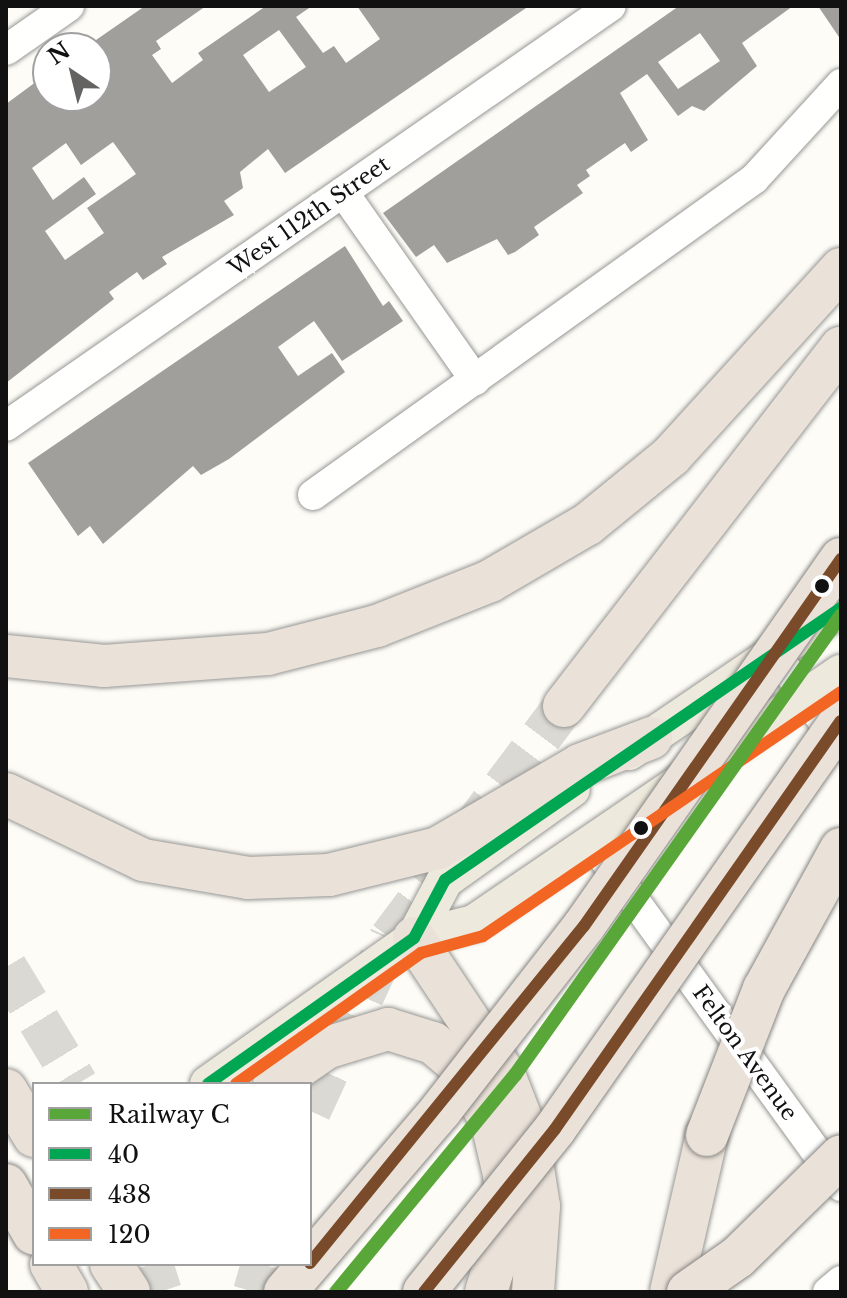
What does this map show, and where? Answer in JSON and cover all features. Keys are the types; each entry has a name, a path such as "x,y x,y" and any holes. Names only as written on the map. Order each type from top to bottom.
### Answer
{"highway":[{"path":"6,656 104,666 268,654 377,626 478,587 588,524 671,456 841,269"},
{"path":"564,706 841,348"},
{"path":"312,1261 401,1160 584,926 841,559"},
{"path":"424,1292 555,1129 841,721"},
{"path":"6,794 143,860 248,878 329,875 438,848 580,765 651,738"},
{"path":"671,1292 697,1171 737,1049 841,849"},
{"path":"414,938 503,1072 528,1136 539,1206 533,1292"},
{"path":"277,1082 326,1048 388,1029 433,1043 459,1065 492,1123 504,1174 508,1221 486,1292"},
{"path":"688,1292 748,1247 841,1156"},
{"path":"6,1185 32,1230"},
{"path":"285,1292 308,1266"}],"main road":[{"path":"414,938 445,880 841,608"},
{"path":"211,1082 414,938 474,923 841,673"},
{"path":"6,1226 32,1208"}],"street":[{"path":"6,50 69,6"},
{"name":"West 112th Street","path":"6,426 611,6"},
{"path":"313,495 754,179 841,84"},
{"path":"343,192 475,380"},
{"path":"776,655 841,746"},
{"name":"Felton Avenue","path":"592,842 841,1186"},
{"path":"828,1292 841,1281"}],"building":[{"path":"145,6 206,6 156,41 161,49 152,55 172,83 203,60 198,53 266,6 312,6 296,17 323,53 334,46 346,63 380,39 357,6 529,6 285,173 268,149 240,172 243,188 224,201 234,215 162,257 167,264 143,280 137,272 109,292 114,299 6,383 6,104 32,85 32,112 112,112 112,32 108,32","holes":["279,30 306,67 269,92 243,55","113,142 136,174 87,208 104,233 65,260 45,231 96,194 84,177 53,200 32,168 66,143 81,165"]},
{"path":"679,6 793,6 742,43 757,66 704,111 692,106 678,116 647,74 620,93 648,140 631,152 625,143 586,170 590,176 577,185 583,193 534,227 539,235 515,252 508,255 497,239 447,263 434,245 416,257 383,213","holes":["700,33 720,61 678,89 658,62"]},
{"path":"818,6 841,6 841,40"},
{"path":"345,246 383,306 389,301 403,321 342,361 314,321 278,347 298,376 332,353 345,372 229,459 201,475 193,466 103,544 90,526 78,536 28,463"}],"tunnel":[{"path":"312,1107 390,938 564,706"},
{"path":"6,967 76,1082"},
{"path":"153,1266 161,1292"},
{"path":"254,1292 261,1266"}],"rail line":[{"name":"C","path":"336,1292 515,1075 841,615"}],"transit line":[{"name":"438","path":"312,1261 584,926 841,559"},
{"name":"40","path":"211,1082 414,938 445,880 841,608"},
{"name":"120","path":"239,1082 421,953 483,936 841,692"},
{"name":"438","path":"424,1292 555,1129 841,721"}]}
